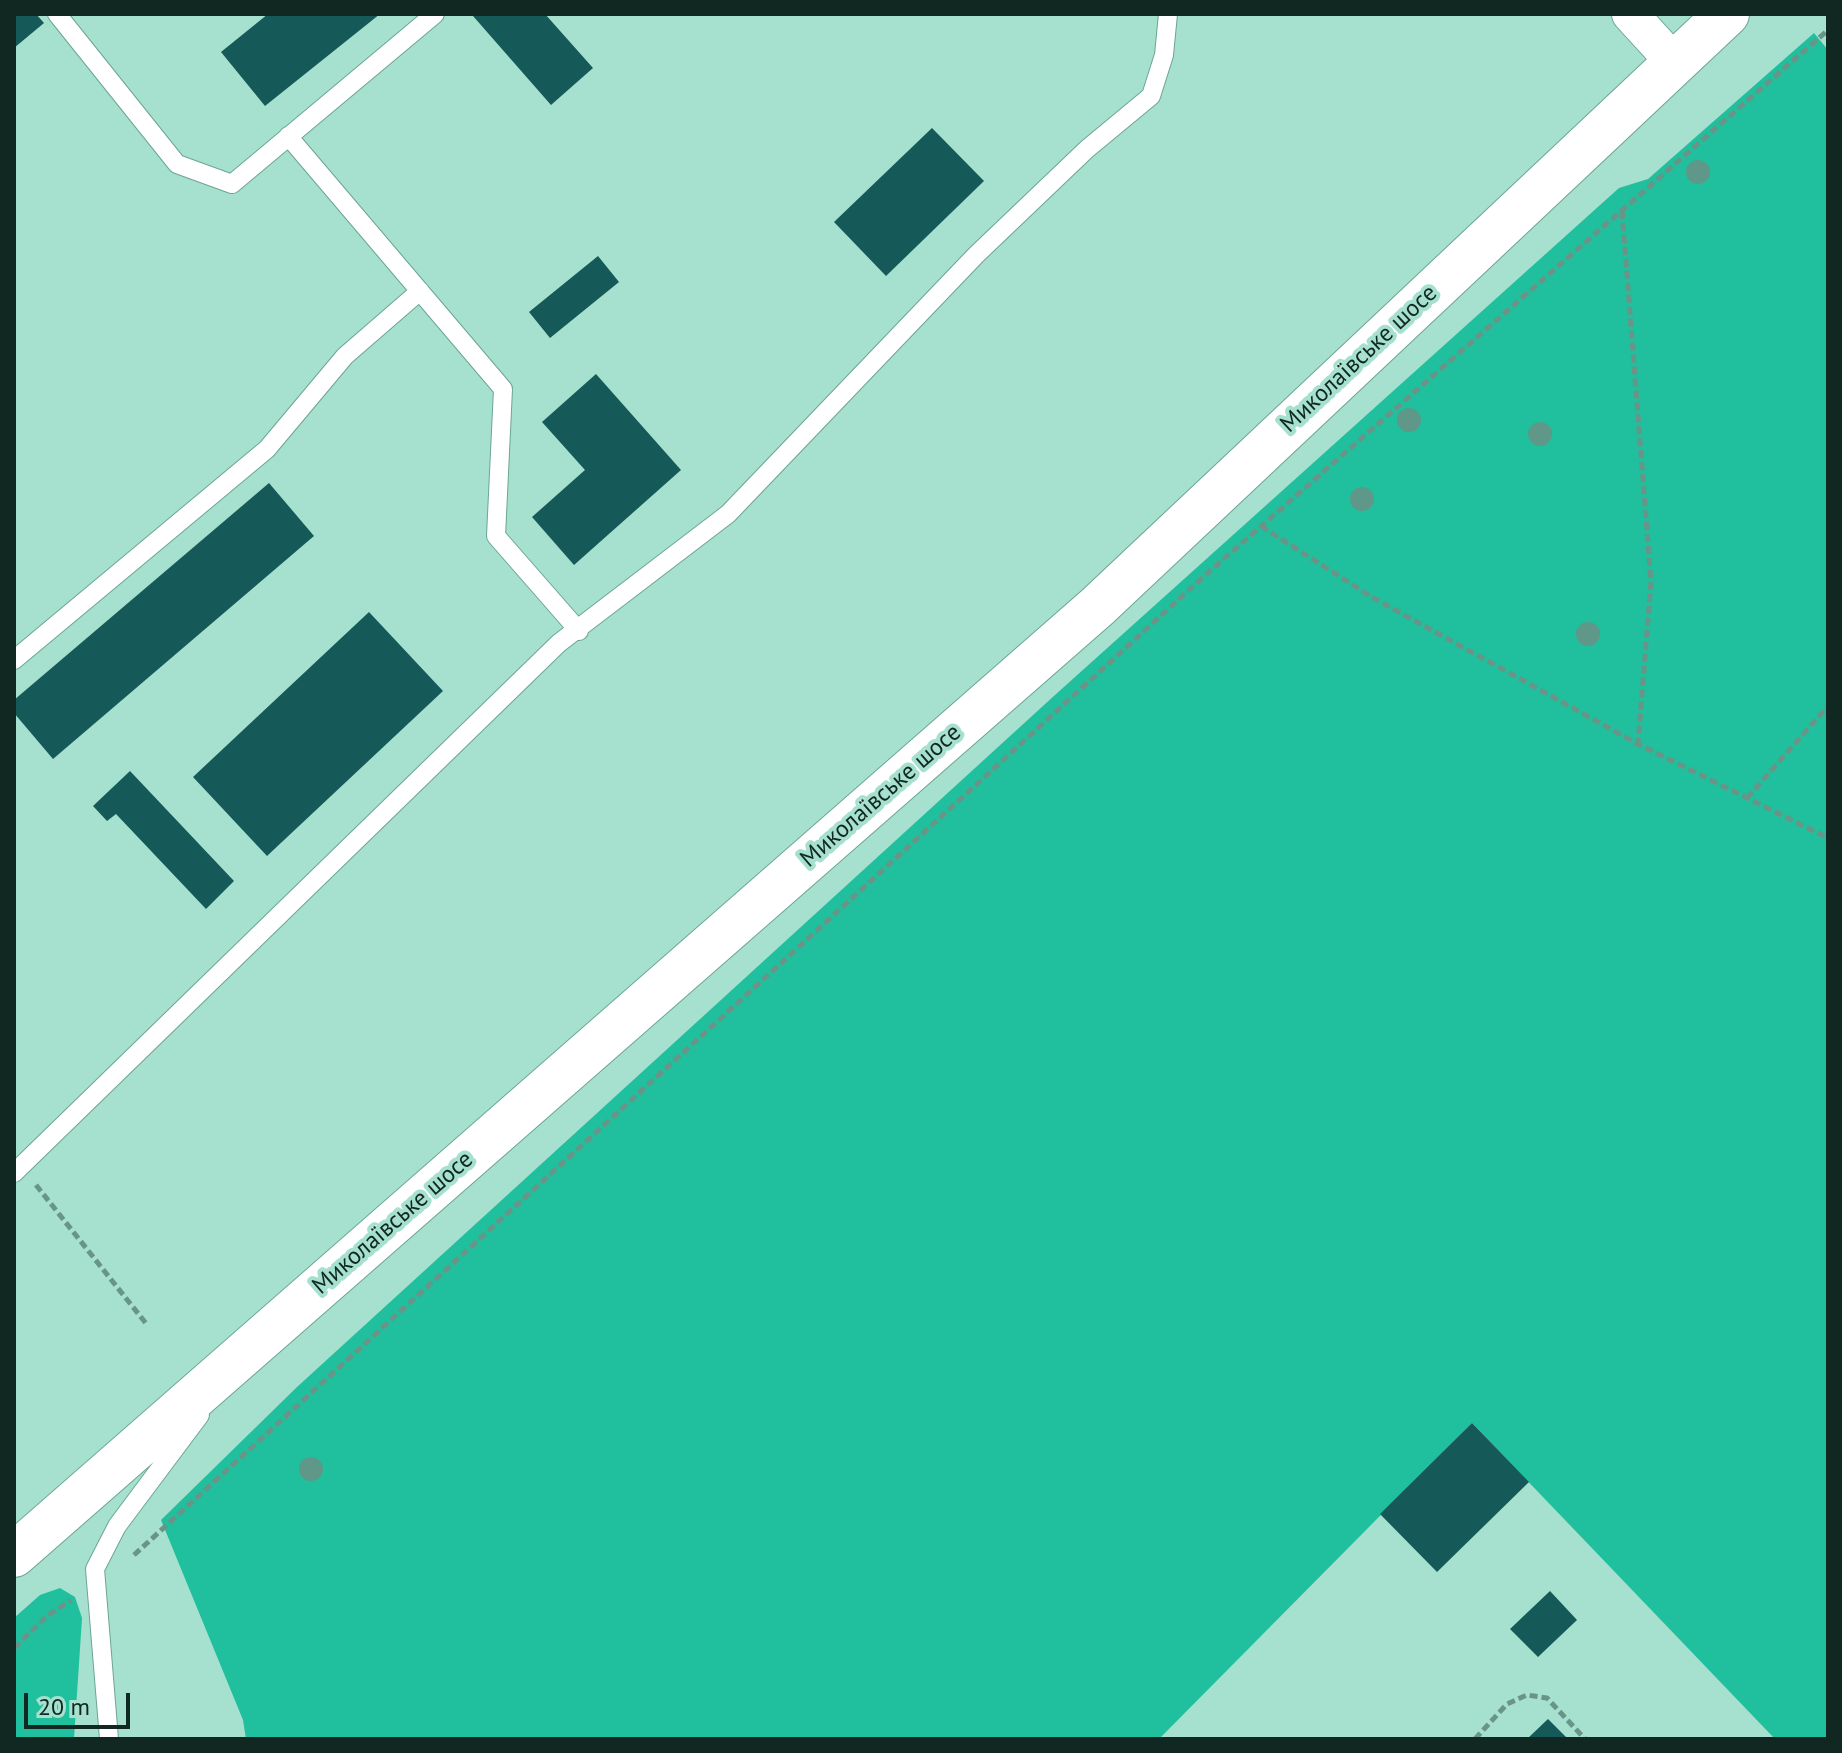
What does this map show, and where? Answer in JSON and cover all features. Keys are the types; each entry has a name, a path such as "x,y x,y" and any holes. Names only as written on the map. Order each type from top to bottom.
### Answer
{"main road":[{"name":"Миколаївське шосе","path":"14,1555 1097,607 1673,61 1727,14"}],"street":[{"path":"1630,14 1673,61"}],"lane":[{"path":"57,14 177,164 232,184 435,14"},
{"path":"18,1169 559,643 579,631 728,514 976,255 1087,149 1151,96 1164,55 1168,14"},
{"path":"288,136 503,389 496,536 579,631"},
{"path":"14,660 267,449 345,356 420,291"},
{"path":"109,1739 95,1569 117,1526 250,1348"}],"path":[{"path":"14,1648 47,1616 123,1565 1261,526 1828,30"},
{"path":"1622,210 1651,582 1638,744"},
{"path":"1261,526 1370,596 1638,744 1828,838"},
{"path":"1747,798 1828,706"},
{"path":"18,1169 148,1326"},
{"path":"1475,1739 1507,1704 1527,1695 1547,1698 1585,1739"}],"green space":[{"path":"1814,33 1828,50 1828,1739 1775,1739 1472,1423 1159,1739 246,1739 243,1720 161,1520 297,1387 1055,695 1619,188 1648,179"},
{"path":"60,1588 75,1597 82,1618 74,1739 14,1739 14,1618 40,1595"}],"building":[{"path":"14,14 36,14 44,23 14,48"},
{"path":"268,14 380,14 265,106 221,52"},
{"path":"545,14 593,68 551,105 473,16"},
{"path":"932,128 984,181 886,276 834,222"},
{"path":"598,256 619,282 550,338 529,312"},
{"path":"596,374 681,470 574,565 532,517 585,470 542,422"},
{"path":"269,483 314,536 53,759 14,713 14,700"},
{"path":"369,612 443,691 267,856 193,777"},
{"path":"130,771 234,881 206,909 116,814 107,821 93,806"},
{"path":"1472,1423 1529,1482 1437,1572 1380,1514"},
{"path":"1550,1591 1577,1620 1538,1657 1510,1629"},
{"path":"1548,1719 1568,1739 1527,1739"}]}
